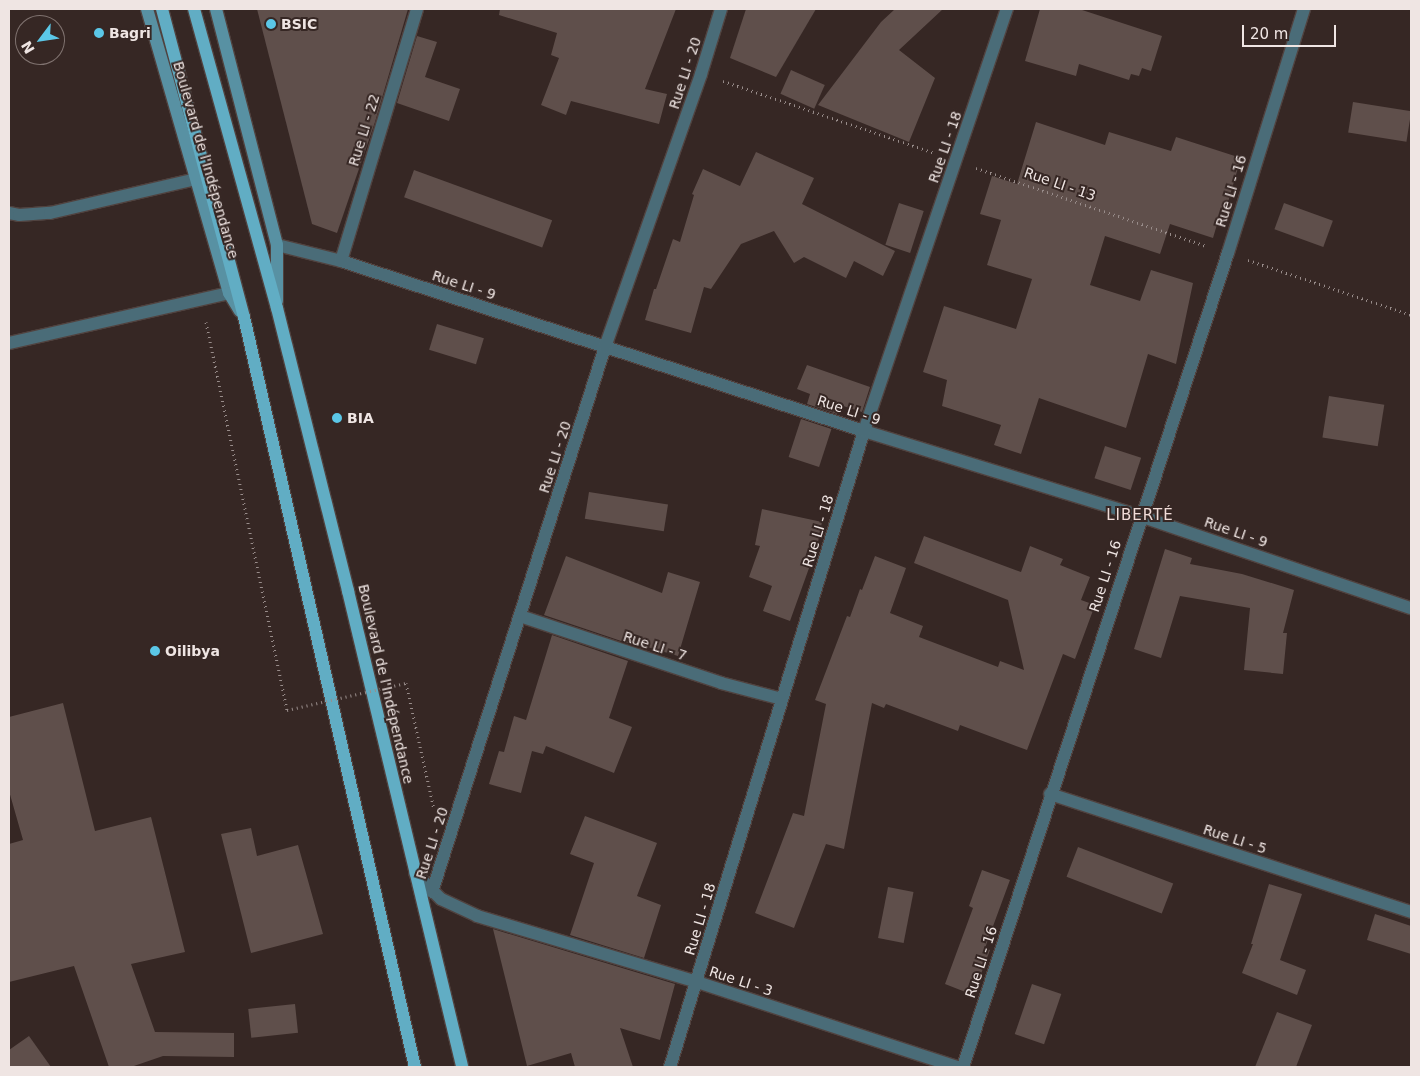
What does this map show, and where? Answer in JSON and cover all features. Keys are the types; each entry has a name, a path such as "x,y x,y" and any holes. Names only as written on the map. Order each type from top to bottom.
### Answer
{"main road":[{"name":"Boulevard de l'Indépendance","path":"147,9 229,293 244,317"},
{"name":"Boulevard de l'Indépendance","path":"162,9 244,317 415,1067"},
{"name":"Boulevard de l'Indépendance","path":"194,9 277,308 348,591 462,1067"},
{"name":"Boulevard de l'Indépendance","path":"216,9 277,245 277,308"}],"street":[{"name":"Rue LI - 22","path":"341,261 417,9"},
{"name":"Rue LI - 20","path":"432,892 606,347 701,74 721,9"},
{"name":"Rue LI - 18","path":"670,1067 864,431 1008,9"},
{"name":"Rue LI - 16","path":"962,1067 1140,516 1228,253 1304,9"},
{"path":"9,213 19,215 50,213 196,179"},
{"name":"Rue LI - 9","path":"277,245 341,261 864,431 1140,516 1411,608"},
{"path":"9,343 229,293"},
{"name":"Rue LI - 7","path":"520,616 721,684 782,699"},
{"name":"Rue LI - 5","path":"1050,794 1411,912"},
{"name":"Rue LI - 20","path":"416,873 432,892"},
{"name":"Rue LI - 3","path":"432,892 452,906 477,916 697,982 957,1067"}],"path":[{"name":"Rue LI - 13","path":"701,74 1411,315"},
{"path":"201,299 287,710 406,683 436,818"}],"building":[{"path":"257,9 408,9 375,122 337,233 312,224"},
{"path":"500,9 676,9 645,89 667,94 659,124 571,101 566,115 541,105 559,58 551,55 557,33 499,15"},
{"path":"746,9 816,9 776,77 730,58"},
{"path":"895,9 943,9 899,50 935,78 909,142 818,105 881,22"},
{"path":"1040,9 1079,9 1162,36 1151,71 1142,68 1139,76 1131,74 1129,80 1079,64 1076,76 1025,61"},
{"path":"417,36 437,42 425,77 460,89 449,121 397,103"},
{"path":"791,70 825,85 814,109 780,94"},
{"path":"1353,102 1411,111 1406,142 1348,133"},
{"path":"1036,122 1105,145 1109,132 1171,151 1176,137 1241,158 1228,202 1224,201 1213,238 1170,224 1160,254 1105,236 1090,285 1140,301 1151,270 1193,283 1176,364 1148,354 1126,428 1039,398 1021,454 994,445 1001,425 942,406 947,380 923,372 944,306 1016,329 1032,279 987,265 1001,220 980,214 992,176 1017,184"},
{"path":"756,152 814,178 802,204 895,251 883,276 854,261 846,278 804,257 794,263 774,231 741,244 711,289 704,287 691,333 645,320 654,289 656,289 673,239 680,242 694,195 692,194 703,169 740,186"},
{"path":"414,170 552,220 542,248 404,197"},
{"path":"899,203 924,211 910,253 885,245"},
{"path":"1284,203 1333,221 1323,247 1274,229"},
{"path":"437,324 484,338 476,364 429,350"},
{"path":"807,365 870,387 862,412 840,405 837,414 807,404 810,394 797,389"},
{"path":"1329,396 1384,405 1378,446 1322,437"},
{"path":"801,419 831,429 819,467 789,457"},
{"path":"1105,446 1141,458 1131,490 1094,478"},
{"path":"589,492 668,505 664,531 585,519"},
{"path":"762,509 822,522 815,557 813,557 790,621 763,611 772,586 749,577 760,546 755,545"},
{"path":"924,536 1021,572 1030,546 1063,559 1060,565 1090,577 1081,600 1095,605 1075,659 1063,654 1027,750 960,725 958,731 886,704 884,708 872,703 844,849 826,844 794,928 755,913 793,813 804,816 826,704 815,700 847,616 850,617 875,556 906,568 890,613 923,626 919,637 998,667 1000,661 1024,670 1008,600 914,563"},
{"path":"1165,549 1192,558 1190,564 1242,574 1294,590 1283,633 1287,633 1283,674 1244,670 1250,608 1180,596 1161,658 1134,649"},
{"path":"566,556 662,593 668,572 700,582 678,656 634,643 633,645 544,615"},
{"path":"552,635 628,661 609,718 632,727 614,773 546,746 543,754 532,751 521,793 489,784 499,751 504,752 514,716 526,720"},
{"path":"63,703 95,831 151,817 185,952 131,964 155,1032 234,1033 234,1057 163,1056 131,1067 109,1067 74,966 9,982 9,844 23,840 9,791 9,717"},
{"path":"585,816 657,843 637,896 661,905 644,958 570,935 594,863 570,854"},
{"path":"251,828 257,856 298,845 323,934 251,953 221,834"},
{"path":"1078,847 1173,884 1162,913 1067,877"},
{"path":"982,870 1010,880 985,948 990,950 973,995 945,984 973,908 969,906"},
{"path":"1269,884 1302,894 1280,960 1306,970 1297,995 1242,973 1253,944 1251,944"},
{"path":"888,887 914,892 904,943 878,938"},
{"path":"1375,914 1411,926 1411,954 1367,940"},
{"path":"493,929 675,984 660,1040 620,1028 633,1067 575,1067 571,1053 527,1066"},
{"path":"1032,984 1061,994 1044,1044 1015,1034"},
{"path":"295,1004 298,1033 251,1038 248,1009"},
{"path":"1277,1012 1312,1025 1296,1067 1255,1067"},
{"path":"29,1036 51,1067 9,1067 9,1050"}],"place":[{"name":"BSIC","path":"271,24"},
{"name":"Bagri","path":"99,33"},
{"name":"BIA","path":"337,418"},
{"name":"Oilibya","path":"155,651"}],"district":[{"name":"LIBERTÉ","path":"1140,516"}]}
